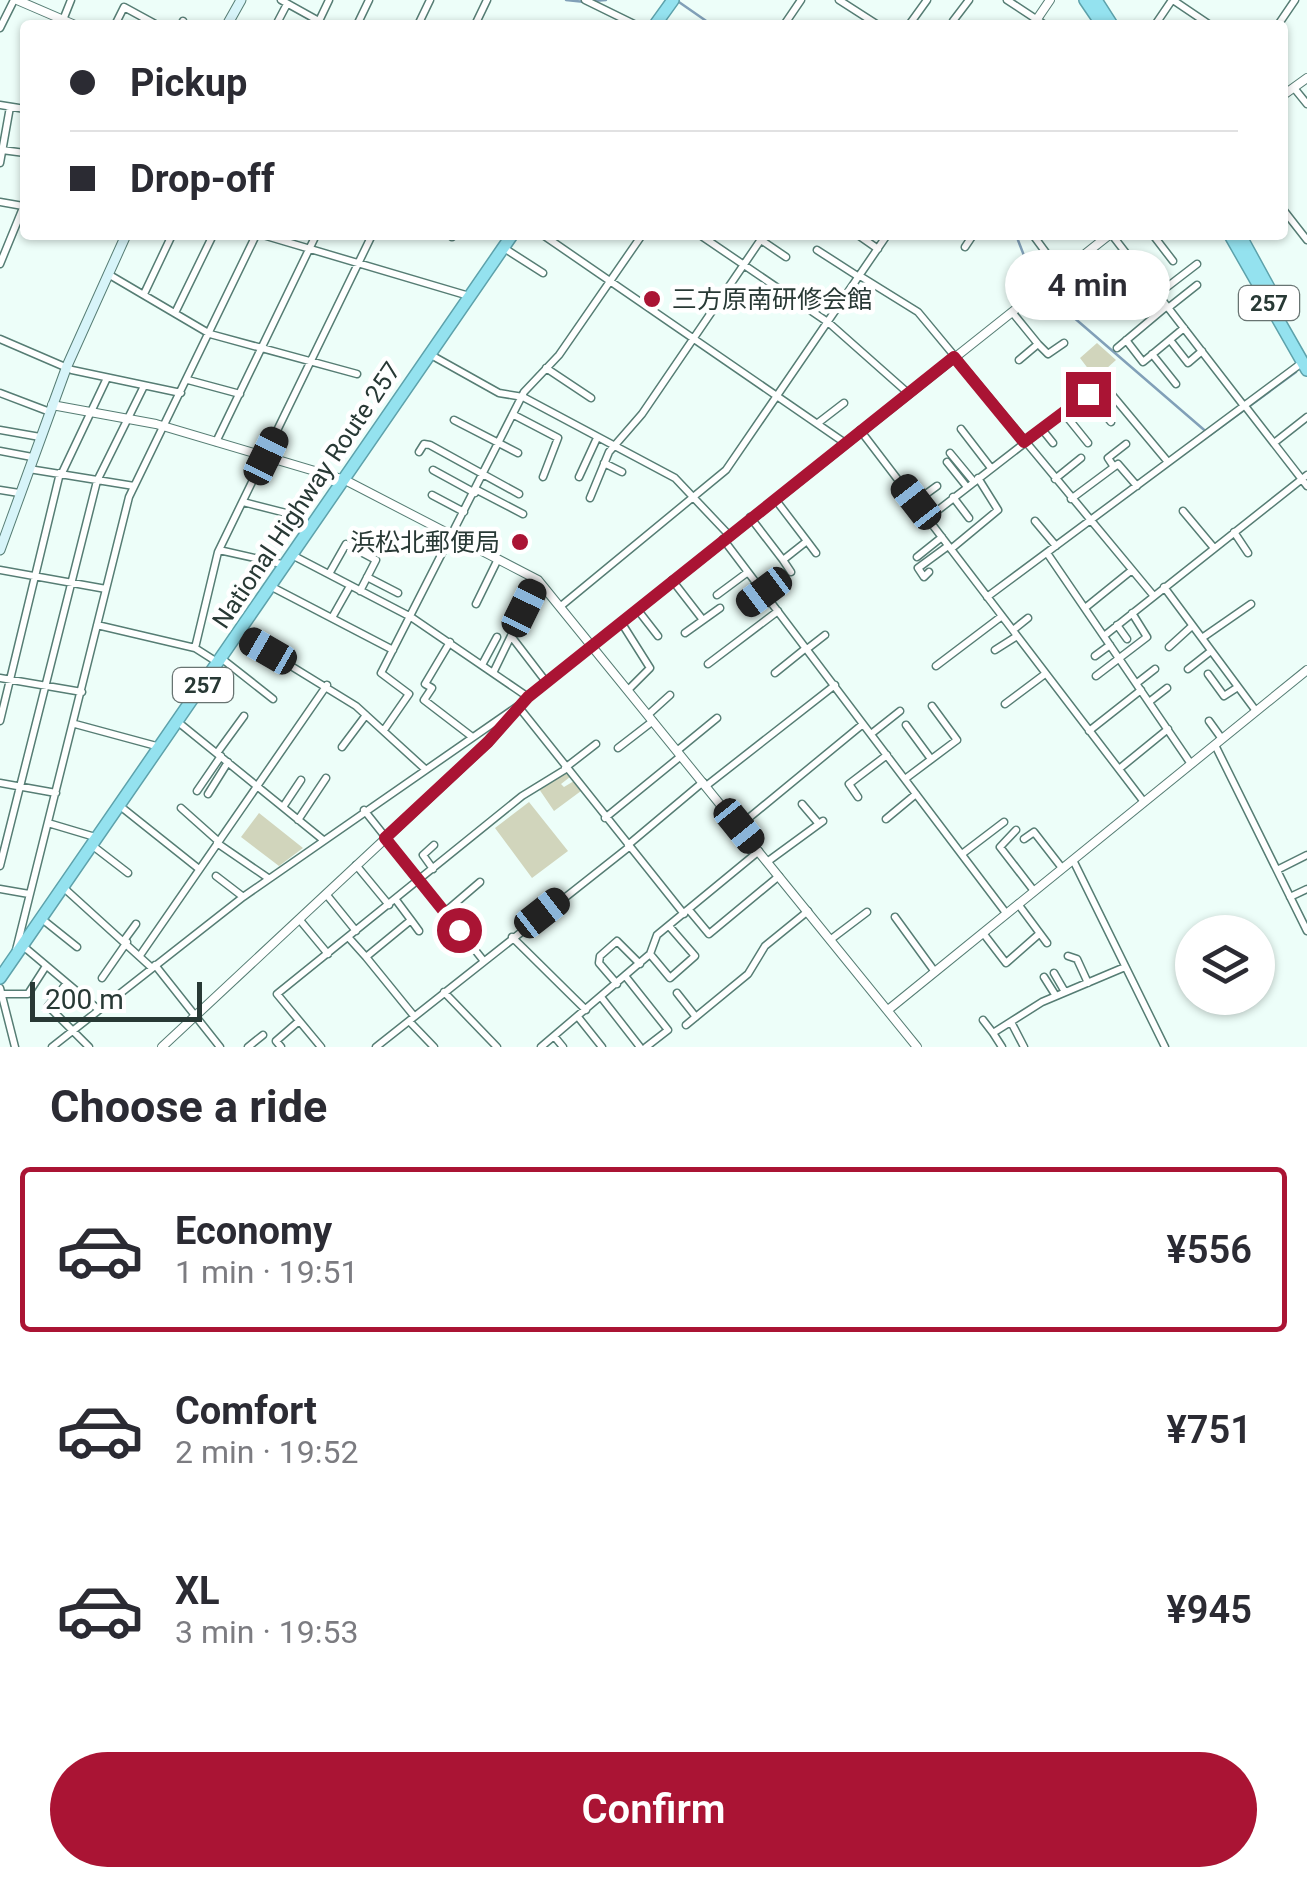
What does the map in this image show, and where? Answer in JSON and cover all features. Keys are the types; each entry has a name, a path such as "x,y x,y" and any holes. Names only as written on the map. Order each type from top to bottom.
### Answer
{"highway":[{"name":"National Highway Route 257","path":"0,978 509,240"},
{"name":"257","path":"1233,240 1306,363"},
{"name":"257","path":"1243,240 1306,363"}],"main road":[{"path":"0,550 3,528 67,366 124,240"}],"street":[{"path":"0,28 16,0 63,20"},
{"path":"584,0 626,20"},
{"path":"839,0 870,20"},
{"path":"855,10 863,0"},
{"path":"1007,0 1034,20"},
{"path":"1172,0 1202,20"},
{"path":"285,2 317,20"},
{"path":"142,16 147,4"},
{"path":"118,20 124,7 149,20"},
{"path":"0,105 20,108"},
{"path":"0,163 10,107"},
{"path":"2,150 20,152"},
{"path":"0,264 20,214"},
{"path":"1288,215 1307,240"},
{"path":"1297,226 1307,219"},
{"path":"144,294 170,240"},
{"path":"175,313 211,240"},
{"path":"98,1010 46,966 20,951 29,894 134,486 257,240"},
{"path":"277,240 468,296"},
{"path":"216,442 314,240"},
{"path":"195,648 219,550 370,240"},
{"path":"550,240 845,442"},
{"path":"384,730 409,694 382,673 523,396 638,240"},
{"path":"707,240 829,323 908,394"},
{"path":"590,498 604,462 761,240"},
{"path":"766,240 786,257"},
{"path":"866,240 878,248"},
{"path":"562,606 726,470 884,240"},
{"path":"965,247 970,240"},
{"path":"1037,240 1062,273"},
{"path":"162,1047 488,742 528,697 750,516 1104,240"},
{"path":"1104,636 1305,480 1114,240"},
{"path":"1157,240 1172,260"},
{"path":"504,248 543,272"},
{"path":"817,250 918,312 1153,595"},
{"path":"1158,294 1197,264"},
{"path":"108,274 210,334 356,374"},
{"path":"1117,348 1197,285"},
{"path":"1012,312 1048,354 1064,343"},
{"path":"1126,340 1142,362 1184,328"},
{"path":"0,338 107,378 181,392"},
{"path":"1170,340 1188,363 1202,351"},
{"path":"1019,360 1038,344"},
{"path":"430,354 499,393 523,396 675,478 725,536 748,572 1006,913"},
{"path":"1152,354 1176,384"},
{"path":"987,597 1306,363"},
{"path":"546,368 591,398"},
{"path":"0,721 61,473 107,378"},
{"path":"188,380 240,394"},
{"path":"928,518 1102,383 1168,462"},
{"path":"0,866 97,480 144,386"},
{"path":"0,394 51,409 94,410 166,427 345,480 538,580 917,1047"},
{"path":"1088,394 1112,422"},
{"path":"818,423 844,404"},
{"path":"1063,412 1088,443"},
{"path":"514,414 558,438 543,476"},
{"path":"1274,443 1307,417"},
{"path":"454,420 518,453"},
{"path":"1041,428 1053,443"},
{"path":"961,429 992,468"},
{"path":"0,430 40,437"},
{"path":"860,430 1144,802"},
{"path":"579,476 597,438"},
{"path":"419,452 424,444 430,445 518,494"},
{"path":"1114,467 1108,458 1126,444"},
{"path":"0,451 32,457"},
{"path":"930,572 924,576 918,568 998,510 948,457"},
{"path":"1055,480 1081,458"},
{"path":"604,462 622,472"},
{"path":"1072,499 1118,464 1137,486"},
{"path":"28,468 134,486"},
{"path":"433,470 523,514"},
{"path":"916,502 937,486"},
{"path":"0,490 18,493"},
{"path":"432,495 464,512"},
{"path":"774,498 816,553"},
{"path":"953,498 970,518"},
{"path":"242,502 290,514"},
{"path":"1183,511 1214,548"},
{"path":"750,516 792,572"},
{"path":"1035,521 1056,546"},
{"path":"1234,532 1248,553"},
{"path":"917,557 942,537"},
{"path":"782,560 807,542"},
{"path":"329,574 346,544 376,560 360,591"},
{"path":"219,550 289,560 329,574 411,617 528,697"},
{"path":"1047,553 1191,764"},
{"path":"476,604 498,559"},
{"path":"0,570 106,589"},
{"path":"1084,608 1132,570"},
{"path":"717,595 748,572"},
{"path":"368,577 398,593"},
{"path":"671,579 703,620"},
{"path":"494,671 538,580"},
{"path":"270,586 393,650"},
{"path":"333,616 350,586"},
{"path":"1164,587 1256,711"},
{"path":"746,605 764,592"},
{"path":"1202,638 1251,604"},
{"path":"636,608 658,636"},
{"path":"686,633 720,608"},
{"path":"708,664 778,611"},
{"path":"1096,676 1147,638 1132,612"},
{"path":"936,666 1002,616"},
{"path":"995,650 1028,618"},
{"path":"621,621 650,668 628,689"},
{"path":"97,625 195,648 220,660 273,698"},
{"path":"1117,625 1127,639"},
{"path":"1169,647 1192,626"},
{"path":"238,634 327,685 425,768"},
{"path":"775,672 825,635"},
{"path":"511,636 547,682"},
{"path":"483,663 496,637"},
{"path":"450,642 425,684 432,688 424,700 471,736"},
{"path":"1096,656 1110,645"},
{"path":"1188,670 1211,651"},
{"path":"1089,731 1155,669"},
{"path":"888,1010 1307,670"},
{"path":"1005,704 1046,674"},
{"path":"1208,674 1224,696 1238,687"},
{"path":"0,678 82,692"},
{"path":"141,954 327,685"},
{"path":"376,1047 834,686"},
{"path":"1149,702 1168,688"},
{"path":"618,748 670,695"},
{"path":"52,1047 243,896 518,706"},
{"path":"518,706 628,846 709,934 779,876"},
{"path":"905,779 957,740 932,706"},
{"path":"871,734 900,711"},
{"path":"342,747 366,715"},
{"path":"208,794 244,716"},
{"path":"606,818 717,718"},
{"path":"178,722 322,839"},
{"path":"1209,722 1307,931"},
{"path":"75,724 160,747"},
{"path":"739,826 864,724"},
{"path":"906,725 932,760"},
{"path":"1119,769 1168,729"},
{"path":"317,1046 277,994 522,796 596,744"},
{"path":"858,797 849,784 887,755"},
{"path":"197,792 203,775 222,757"},
{"path":"298,820 326,778"},
{"path":"283,807 301,780"},
{"path":"0,783 56,793"},
{"path":"886,820 916,794"},
{"path":"768,862 821,823 802,804"},
{"path":"120,806 199,868"},
{"path":"181,808 218,842 268,878"},
{"path":"364,810 483,960"},
{"path":"962,854 1004,822"},
{"path":"48,823 95,841 128,872"},
{"path":"1016,830 1000,847 1034,892"},
{"path":"1024,839 1036,834 1062,868"},
{"path":"433,869 422,855 434,845"},
{"path":"540,1047 640,964 650,954 656,935 759,851"},
{"path":"1277,870 1307,855"},
{"path":"1073,860 1165,1047"},
{"path":"356,865 419,931"},
{"path":"216,876 243,896"},
{"path":"445,912 480,882"},
{"path":"63,888 153,966 218,1046"},
{"path":"1290,897 1307,889"},
{"path":"0,890 29,894"},
{"path":"326,893 356,932"},
{"path":"1018,904 1046,943"},
{"path":"686,1025 748,974 765,946 808,911"},
{"path":"830,940 867,912"},
{"path":"895,917 934,972"},
{"path":"299,918 328,954"},
{"path":"42,919 77,948"},
{"path":"366,957 411,920"},
{"path":"102,978 136,924"},
{"path":"650,954 670,978 695,956 669,926"},
{"path":"983,933 1006,962 1040,934"},
{"path":"512,937 586,1010"},
{"path":"349,938 434,1047"},
{"path":"617,984 599,963 600,956 617,941 640,964"},
{"path":"1068,956 1076,959 1088,983"},
{"path":"15,1047 1,991 28,994 46,966"},
{"path":"993,1033 1056,996 1125,967"},
{"path":"1054,974 1066,992"},
{"path":"602,997 644,1047 668,1030 626,976"},
{"path":"1044,977 1056,996"},
{"path":"67,983 48,1006 88,1047"},
{"path":"444,992 497,1047"},
{"path":"677,993 696,1017"},
{"path":"578,1017 602,1047"},
{"path":"984,1020 1002,1047"},
{"path":"280,1047 276,1041 299,1021"},
{"path":"1011,1022 1024,1047"},
{"path":"248,1047 264,1035"},
{"path":"554,1036 562,1047"}],"green space":[{"path":"1097,343 1116,360 1106,369 1114,380 1107,386 1099,383 1080,358"},
{"path":"565,771 570,777 561,784 564,787 574,781 581,791 554,811 539,789"},
{"path":"529,802 568,851 532,878 495,828"},
{"path":"259,813 303,848 279,866 241,837"}],"waterway":[{"path":"566,0 585,2"},
{"path":"593,1 606,0"},
{"path":"676,0 705,20"},
{"path":"1018,240 1030,271 1050,297 1210,435 1296,372"}],"place":[{"name":"三方原南研修会館","path":"652,299"},
{"name":"浜松北郵便局","path":"520,542"}],"route":[{"path":"459,930 385,838 488,742 528,697 671,579 954,357 1024,442 1088,394"}]}
